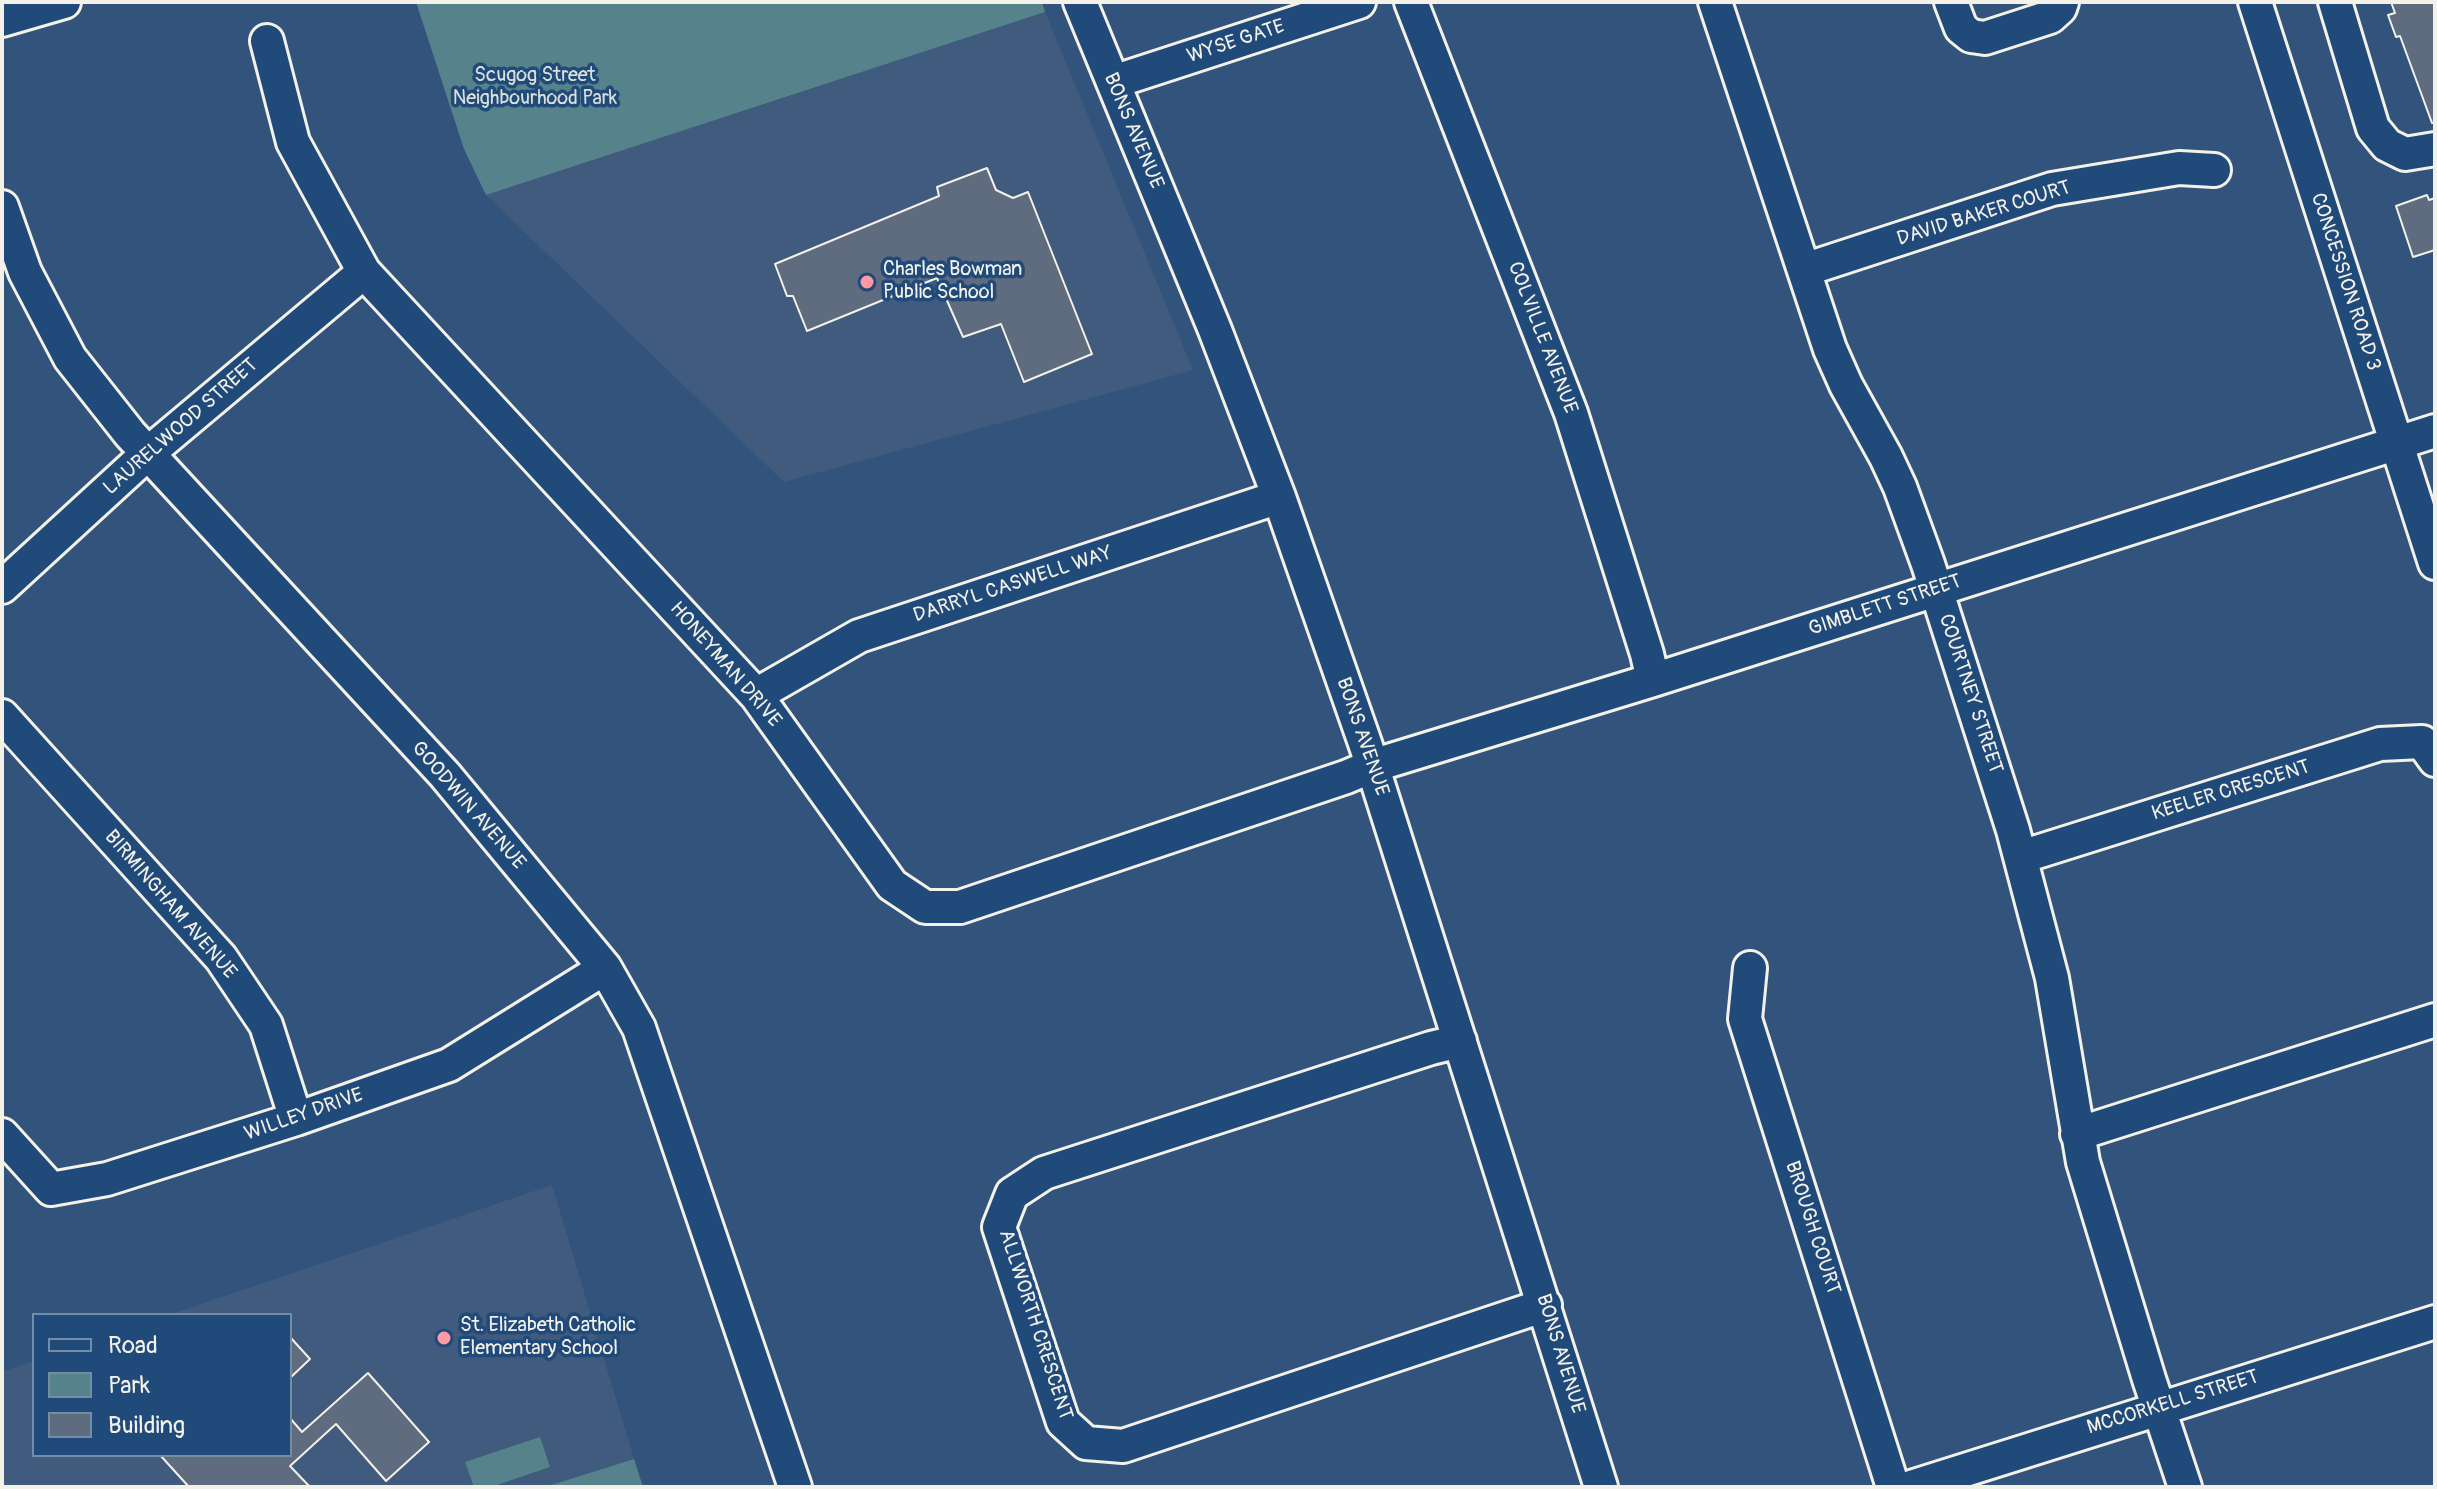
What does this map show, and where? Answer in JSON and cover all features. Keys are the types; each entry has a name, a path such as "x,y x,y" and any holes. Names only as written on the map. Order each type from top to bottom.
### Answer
{"street":[{"path":"2,20 64,2"},
{"name":"BONS AVENUE","path":"1080,2 1215,330 1279,497 1372,766 1601,1487"},
{"name":"WYSE GATE","path":"1113,82 1359,2"},
{"name":"COLVILLE AVENUE","path":"1411,2 1571,413 1653,680"},
{"name":"COURTNEY STREET","path":"1715,2 1830,349 1900,487 1936,589 2021,857 2052,978 2083,1162 2185,1487"},
{"path":"1951,2 1961,28 1971,36 1985,38 2050,17 2062,2"},
{"name":"CONCESSION ROAD 3","path":"2255,2 2435,563"},
{"path":"2335,2 2373,128 2387,145 2405,154 2435,149"},
{"name":"HONEYMAN DRIVE","path":"267,41 293,142 364,272 756,695 892,885 925,907 960,907 1372,766"},
{"name":"DAVID BAKER COURT","path":"1804,270 2052,189 2179,168 2214,170"},
{"name":"GOODWIN AVENUE","path":"2,207 25,272 70,358 146,455 445,775 605,968 639,1028 795,1487"},
{"name":"LAURELWOOD STREET","path":"2,587 146,455 364,272"},
{"name":"GIMBLETT STREET","path":"1372,766 1653,680 2435,431"},
{"name":"DARRYL CASWELL WAY","path":"756,695 859,636 1279,497"},
{"name":"BIRMINGHAM AVENUE","path":"2,716 221,958 266,1025 296,1119"},
{"name":"KEELER CRESCENT","path":"2021,857 2380,744 2422,742 2435,760"},
{"name":"WILLEY DRIVE","path":"2,1135 51,1189 107,1179 296,1119 449,1065 605,968"},
{"name":"BROUGH COURT","path":"1750,968 1745,1019 1893,1487"},
{"path":"2077,1134 2435,1020"},
{"name":"ALLWORTH CRESCENT","path":"1460,1041 1044,1173 1012,1194 999,1227 1063,1422 1086,1443 1123,1446 1545,1305"},
{"name":"MCCORKELL STREET","path":"1911,1487 2435,1322"}],"shaded area":[{"name":"Charles Bowman Public School","path":"1045,12 1193,370 784,482 486,195"},
{"name":"St. Elizabeth Catholic Elementary School","path":"552,1185 634,1459 545,1487 2,1487 2,1372 32,1362 32,1457 292,1457 292,1313 175,1313"}],"green space":[{"name":"Scugog Street Neighbourhood Park","path":"416,2 1042,2 1045,12 486,195 464,149"},
{"path":"540,1437 550,1467 491,1487 474,1487 465,1462"},
{"path":"634,1459 643,1487 545,1487"}],"building":[{"path":"2391,2 2435,2 2435,123 2432,123 2400,36 2396,37 2388,15 2395,13"},
{"path":"987,168 996,190 1013,198 1028,192 1092,354 1024,382 1001,324 963,337 937,278 807,331 793,296 787,296 775,264 939,196 937,187"},
{"path":"2427,195 2429,200 2435,198 2435,250 2413,257 2396,206"},
{"path":"292,1339 310,1359 292,1376"},
{"path":"368,1373 429,1442 386,1481 336,1424 290,1466 310,1487 189,1487 162,1457 292,1457 292,1420 302,1432"}],"place":[{"name":"Charles Bowman Public School","path":"867,282"},
{"name":"St. Elizabeth Catholic Elementary School","path":"444,1338"}]}
